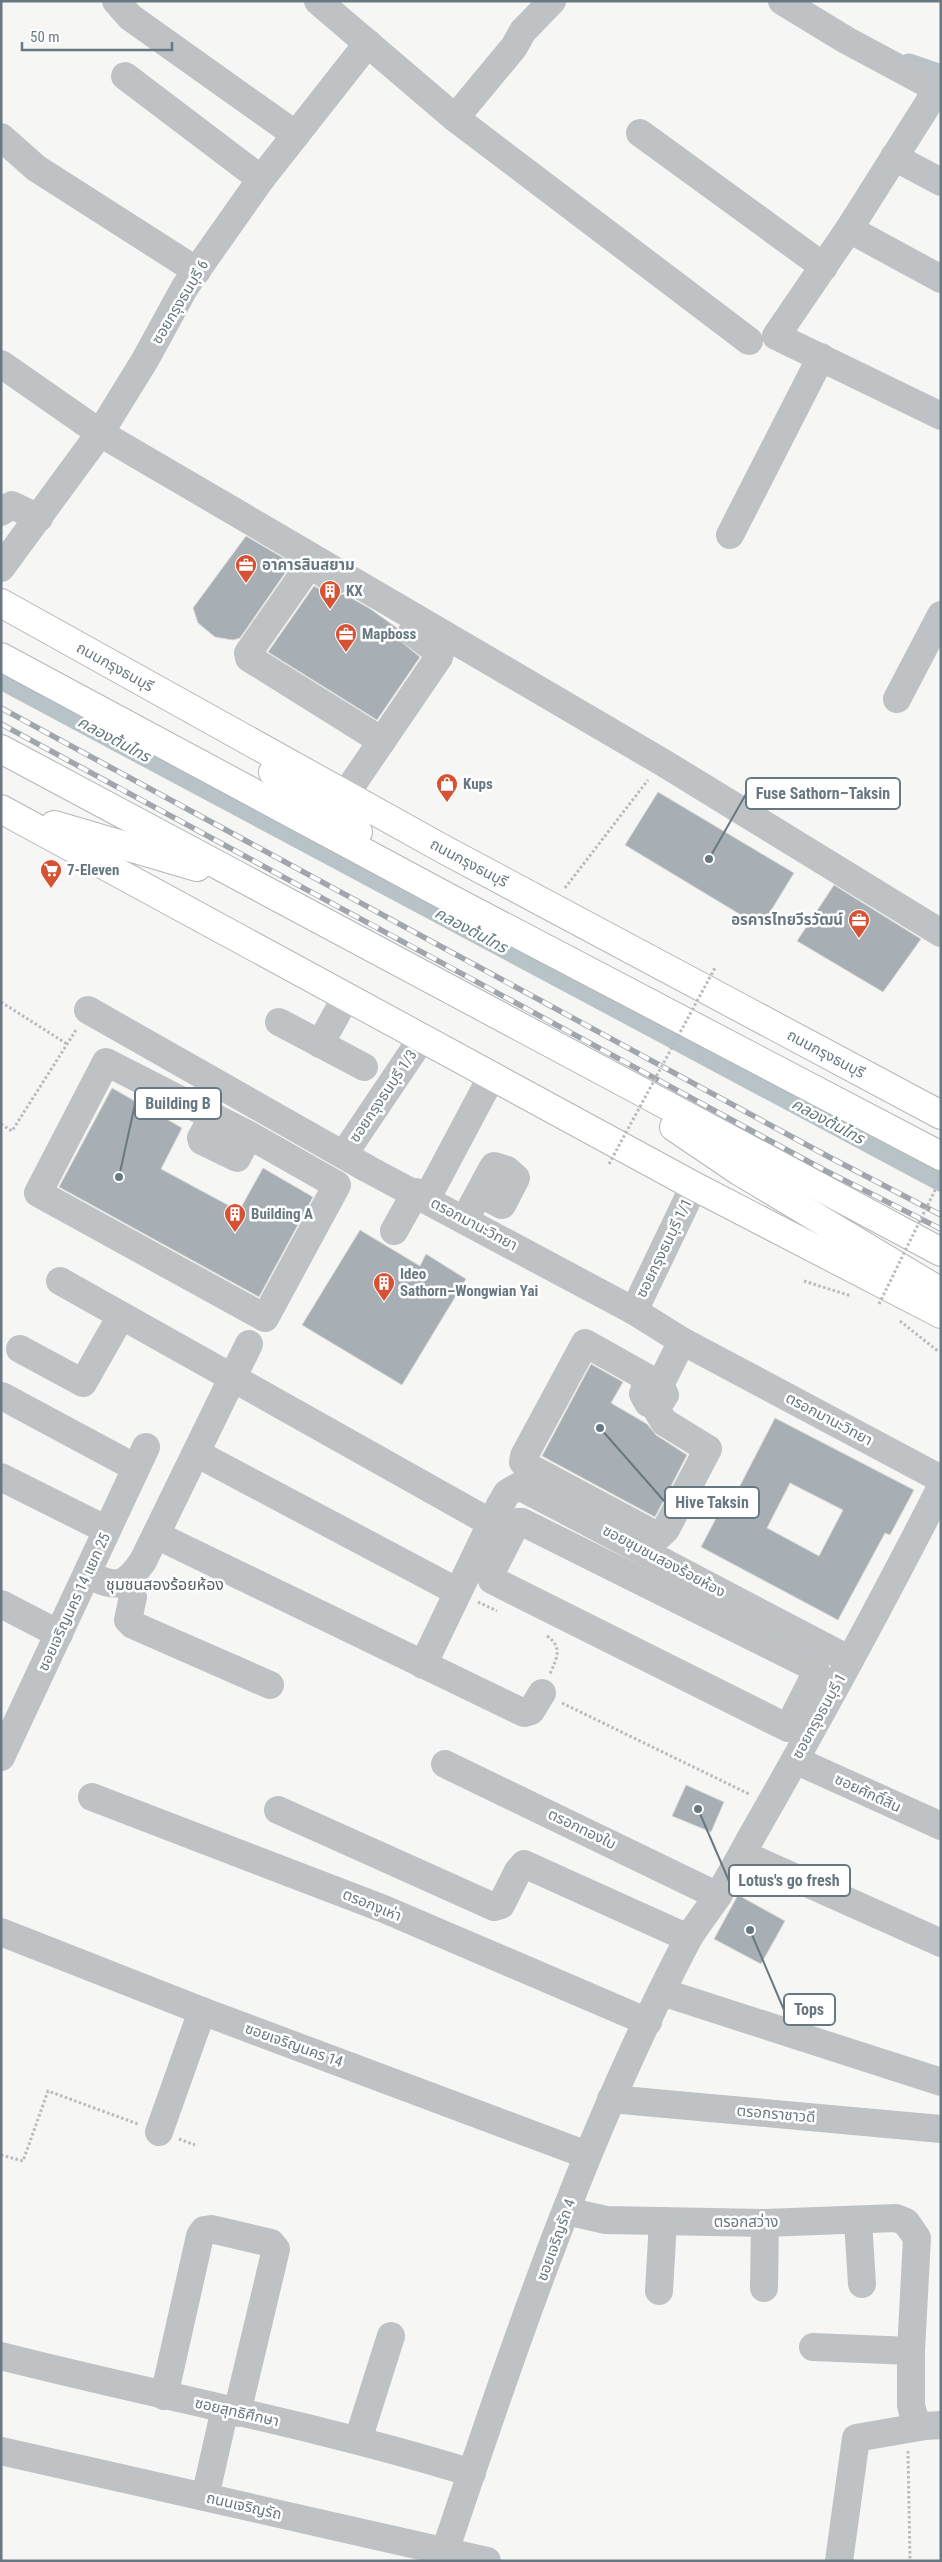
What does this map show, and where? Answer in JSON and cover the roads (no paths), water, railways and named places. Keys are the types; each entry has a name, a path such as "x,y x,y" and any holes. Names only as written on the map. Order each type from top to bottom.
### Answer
{"main road":[{"name":"ถนนกรุงธนบุรี","path":"1,603 345,795 941,1115"},
{"path":"1,657 451,899 941,1156"},
{"path":"175,700 451,899"},
{"path":"1,749 941,1252"},
{"path":"1,809 247,881"},
{"path":"1,809 694,1186 941,1314"},
{"path":"577,1057 669,1124 739,1171 941,1292"},
{"path":"856,1112 941,1146"}],"street":[{"path":"116,1 130,17 296,135"},
{"path":"318,1 455,118 749,341"},
{"path":"455,118 514,47 523,31 552,1"},
{"path":"782,1 846,40 928,84 933,96 849,229 776,336 941,416"},
{"name":"ซอยกรุงธนบุรี 6","path":"1,568 100,433 197,271 261,179 368,43"},
{"path":"125,76 261,179"},
{"path":"640,133 824,267"},
{"path":"1,136 36,168 197,271"},
{"path":"894,157 941,182"},
{"path":"849,229 941,279"},
{"path":"730,535 821,357"},
{"path":"1,364 100,433 662,762 941,933"},
{"path":"1,512 12,505 39,518"},
{"path":"345,795 382,741 440,653 315,568 306,570 248,653 249,658 382,741"},
{"path":"897,699 941,615"},
{"path":"320,1044 346,997"},
{"name":"ตรอกมานะวิทยา","path":"88,1010 344,1154 634,1311 682,1341 941,1479"},
{"path":"279,1022 364,1067"},
{"name":"ซอยกรุงธนบุรี 1/3","path":"344,1154 422,1038"},
{"path":"106,1062 231,1126 337,1185 265,1318 38,1193 106,1062"},
{"path":"404,1228 421,1195 492,1076"},
{"path":"231,1126 245,1099"},
{"name":"ซอยกรุงธนบุรี 1/1","path":"634,1311 694,1186"},
{"path":"465,1219 479,1193"},
{"path":"60,1281 492,1523"},
{"path":"20,1349 83,1383 121,1316"},
{"path":"656,1391 585,1343 524,1456 523,1462 627,1520 660,1535 666,1529 708,1449 664,1422 656,1391 682,1341"},
{"path":"86,1574 102,1582 125,1582 131,1579 143,1561 249,1344"},
{"name":"ซอยเจริญนคร 14 แยก 25","path":"1,1757 8,1726 59,1634 141,1457 2,1396"},
{"path":"196,1453 458,1592"},
{"path":"1,1477 107,1530"},
{"name":"ซอยชุมชนสองร้อยห้อง","path":"423,1665 507,1492 519,1486 850,1660"},
{"name":"ซอยกรุงธนบุรี 1","path":"688,1938 718,1896 742,1854 770,1804 797,1742 850,1660 941,1488"},
{"path":"522,1522 813,1667 816,1671 797,1742 492,1580 492,1571 516,1523 522,1522"},
{"path":"156,1535 524,1713 531,1711 542,1694"},
{"path":"125,1582 133,1597 128,1620 133,1625 270,1685"},
{"path":"1,1604 59,1634"},
{"name":"ซอยศักดิ์สิน","path":"797,1742 941,1826"},
{"name":"ตรอกทองใบ","path":"445,1764 718,1896"},
{"name":"ตรอกงูเห่า","path":"92,1797 384,1909 648,2022"},
{"path":"278,1810 494,1907 501,1906 518,1871 524,1864 688,1938"},
{"path":"742,1854 941,1943"},
{"name":"ซอยเจริญนคร 14","path":"1,1932 202,2011 587,2155"},
{"name":"ซอยเจริญรัถ 4","path":"435,2553 472,2473 587,2155 611,2099 688,1938"},
{"path":"662,1992 941,2082"},
{"path":"159,2132 202,2011"},
{"name":"ตรอกราชาวดี","path":"611,2099 941,2129"},
{"name":"ตรอกสว่าง","path":"566,2212 606,2220 765,2223 858,2221 896,2218 906,2222 917,2238 911,2351"},
{"path":"659,2291 663,2221"},
{"path":"858,2221 862,2284"},
{"path":"764,2288 765,2223"},
{"path":"164,2396 200,2236 204,2230 211,2229 272,2243 276,2249 205,2497"},
{"path":"358,2440 390,2336"},
{"path":"813,2347 911,2351 911,2406 915,2421 924,2427"},
{"name":"ซอยสุทธิศึกษา","path":"1,2356 164,2396 358,2440 472,2473"},
{"path":"839,2561 856,2438 924,2427"},
{"name":"ถนนเจริญรัถ","path":"1,2451 205,2497 435,2553 487,2561"}],"waterway":[{"path":"909,64 941,75"},
{"name":"คลองต้นไทร","path":"1,679 941,1181"}],"railway":[{"path":"1,708 831,1158 941,1215"},
{"path":"1,724 826,1171 941,1229"}],"place":[{"name":"อาคารสินสยาม","path":"246,584"},
{"name":"KX","path":"330,610"},
{"name":"Mapboss","path":"346,653"},
{"name":"Kups","path":"447,803"},
{"name":"Fuse Sathorn–Taksin","path":"709,859"},
{"name":"7-Eleven","path":"51,889"},
{"name":"อรคารไทยวีรวัฒน์","path":"859,939"},
{"name":"Building B","path":"119,1177"},
{"name":"Building A","path":"235,1233"},
{"name":"Ideo Sathorn–Wongwian Yai","path":"384,1302"},
{"name":"Hive Taksin","path":"600,1428"},
{"name":"Lotus's go fresh","path":"698,1809"},
{"name":"Tops","path":"750,1930"}],"district":[{"name":"ชุมชนสองร้อยห้อง","path":"165,1584"}]}
